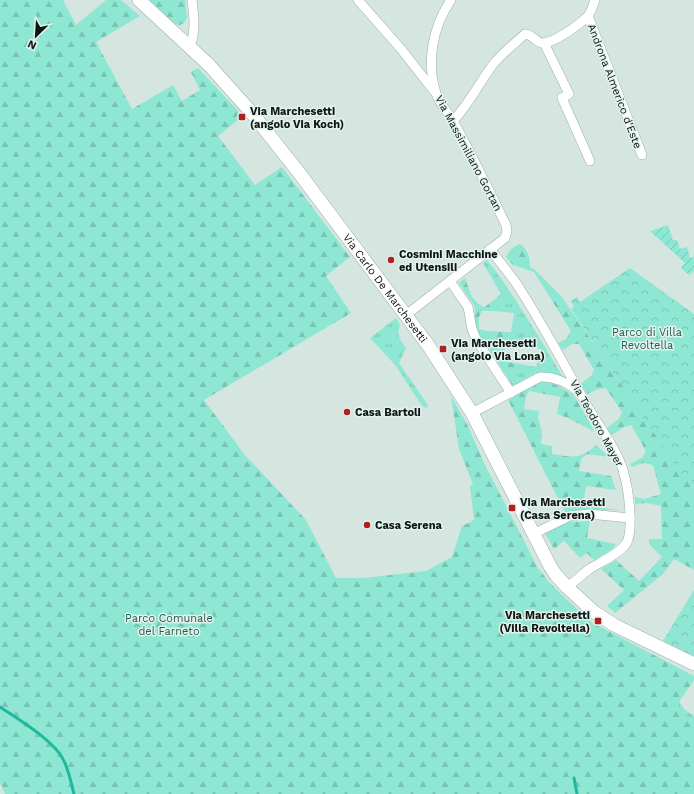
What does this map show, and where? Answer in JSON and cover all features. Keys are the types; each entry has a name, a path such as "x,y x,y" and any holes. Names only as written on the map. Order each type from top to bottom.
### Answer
{"main road":[{"name":"Via Carlo De Marchesetti","path":"138,0 190,46 233,90 266,130 436,356 472,413 533,534 556,575 594,612 604,619 694,664"}],"street":[{"path":"190,46 194,30 192,0"},
{"path":"358,0 401,49 436,94"},
{"name":"Via Massimiliano Gortan","path":"451,0 442,16 434,38 432,75 436,94 453,121 506,224 507,231 505,238 490,249"},
{"path":"453,121 463,111 484,77 496,61 525,34 530,34 534,36 538,42 544,43 568,32 588,16 595,0"},
{"name":"Androna Almerico d'Este","path":"588,16 642,155"},
{"path":"544,43 569,94 562,98 590,161"},
{"path":"406,316 490,249"},
{"name":"Via Teodoro Mayer","path":"490,249 515,283 546,333 618,457 623,470 627,489 630,518 628,541 625,547 588,570 567,587"},
{"path":"450,281 468,307 472,329 483,352 511,393"},
{"path":"472,413 540,377 547,377 566,382 579,391"},
{"path":"533,534 570,516 589,514 630,518"}],"green space":[{"name":"Parco Comunale del Farneto","path":"0,0 63,0 76,25 106,0 121,0 140,16 96,42 132,109 173,85 182,101 200,90 191,72 198,68 243,116 218,136 255,185 282,167 350,257 326,276 351,313 204,400 245,455 306,520 336,578 363,578 426,571 452,557 462,526 474,520 470,486 473,484 459,449 451,396 468,426 485,465 538,568 549,582 591,622 694,676 694,680 676,709 694,722 694,794 5,794 0,783"},
{"path":"147,0 185,0 187,17 184,23 180,25 175,24"},
{"path":"668,225 673,240 677,240 680,249 687,247 690,258 694,257 694,271 689,275 681,268 685,263 650,231"},
{"path":"520,244 528,254 530,267 535,270 561,296 694,489 694,570 674,559 663,574 615,613 607,606 624,590 601,569 616,560 639,581 662,557 649,544 649,539 662,539 661,506 647,503 635,504 635,497 644,499 661,494 653,465 643,463 632,467 630,464 643,457 646,451 631,425 624,427 612,435 607,428 619,419 622,412 606,388 598,389 588,394 580,384 591,376 594,370 579,344 572,344 563,350 558,343 566,339 571,331 534,272 513,265 506,257 508,252"},
{"path":"487,260 498,274 536,332 563,377 549,373 535,373 513,386 512,377 515,370 520,364 536,367 541,349 515,344 515,338 511,332 514,313 493,311 489,304 501,294 483,263"},
{"name":"Parco di Villa Revoltella","path":"630,268 694,314 694,489 672,460 571,309 574,307 571,301 577,297 580,302"},
{"path":"465,278 473,298 484,307 489,304 493,311 482,311 479,317 479,329 487,331 511,332 515,338 515,344 506,343 502,361 520,364 512,376 513,386 478,332 475,321 475,307 459,283"},
{"path":"396,318 400,325 398,332 399,337 406,348 399,363 428,405 427,408 422,406 396,366 370,338"},
{"path":"541,382 552,383 573,394 595,432 557,414 560,397 529,391 526,396 524,409 539,411 538,418 542,432 541,444 552,446 552,454 571,456 585,453 596,445 609,457 587,454 581,459 579,471 611,476 616,490 586,486 583,505 619,510 565,512 508,400"},
{"path":"590,521 587,538 616,544 613,549 594,560 587,553 580,558 564,541 554,549 545,533 569,522"},
{"path":"694,590 694,656 663,641"},
{"path":"679,702 685,710 694,716 694,722 676,710"}],"waterway":[{"path":"0,707 45,738 59,753 67,769 74,794"},
{"path":"574,778 577,794"}],"place":[{"name":"Via Marchesetti (angolo Via Koch)","path":"242,117"},
{"name":"Cosmini Macchine ed Utensili","path":"391,260"},
{"name":"Via Marchesetti (angolo Via Lona)","path":"443,349"},
{"name":"Casa Bartoli","path":"347,412"},
{"name":"Via Marchesetti (Casa Serena)","path":"512,508"},
{"name":"Casa Serena","path":"367,525"},
{"name":"Via Marchesetti (Villa Revoltella)","path":"598,621"}]}
